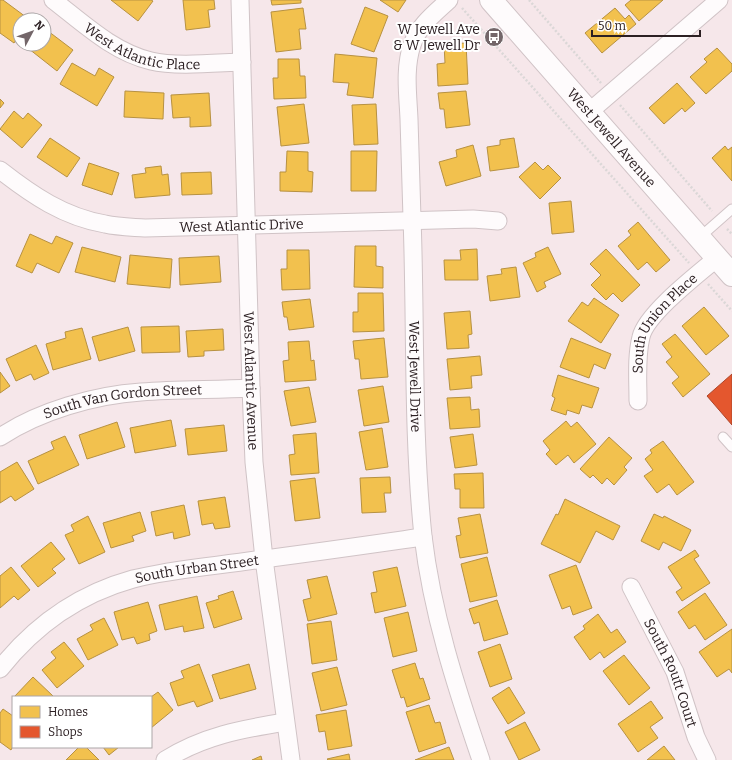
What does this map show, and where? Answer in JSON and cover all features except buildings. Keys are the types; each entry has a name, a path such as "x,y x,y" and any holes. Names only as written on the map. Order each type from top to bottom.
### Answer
{"main road":[{"name":"West Jewell Avenue","path":"491,0 732,275"}],"street":[{"name":"West Atlantic Place","path":"53,0 112,44 137,57 167,63 242,62"},
{"name":"West Atlantic Avenue","path":"240,0 251,388 256,490 291,760"},
{"path":"589,112 719,0"},
{"name":"West Jewell Drive","path":"455,3 428,20 417,34 412,44 407,70 413,221 417,455 423,537 430,582 458,693 481,760"},
{"name":"West Atlantic Drive","path":"0,170 28,191 59,210 77,217 104,224 145,228 473,218 498,221"},
{"name":"South Union Place","path":"638,401 639,348 643,329 652,316 717,258"},
{"name":"South Van Gordon Street","path":"0,437 40,416 91,399 141,392 251,388"},
{"name":"South Urban Street","path":"0,669 19,647 46,622 76,602 98,591 118,584 146,577 423,537"},
{"name":"South Routt Court","path":"631,587 675,672 696,737 707,760"},
{"path":"165,760 192,746 232,731 285,722"}],"lane":[{"path":"699,238 732,209"},
{"path":"724,438 732,447"}],"path":[{"path":"529,0 732,234"},
{"path":"455,3 692,266"},
{"path":"706,282 732,310"}],"place":[{"name":"W Jewell Ave & W Jewell Dr","path":"494,37"}]}
